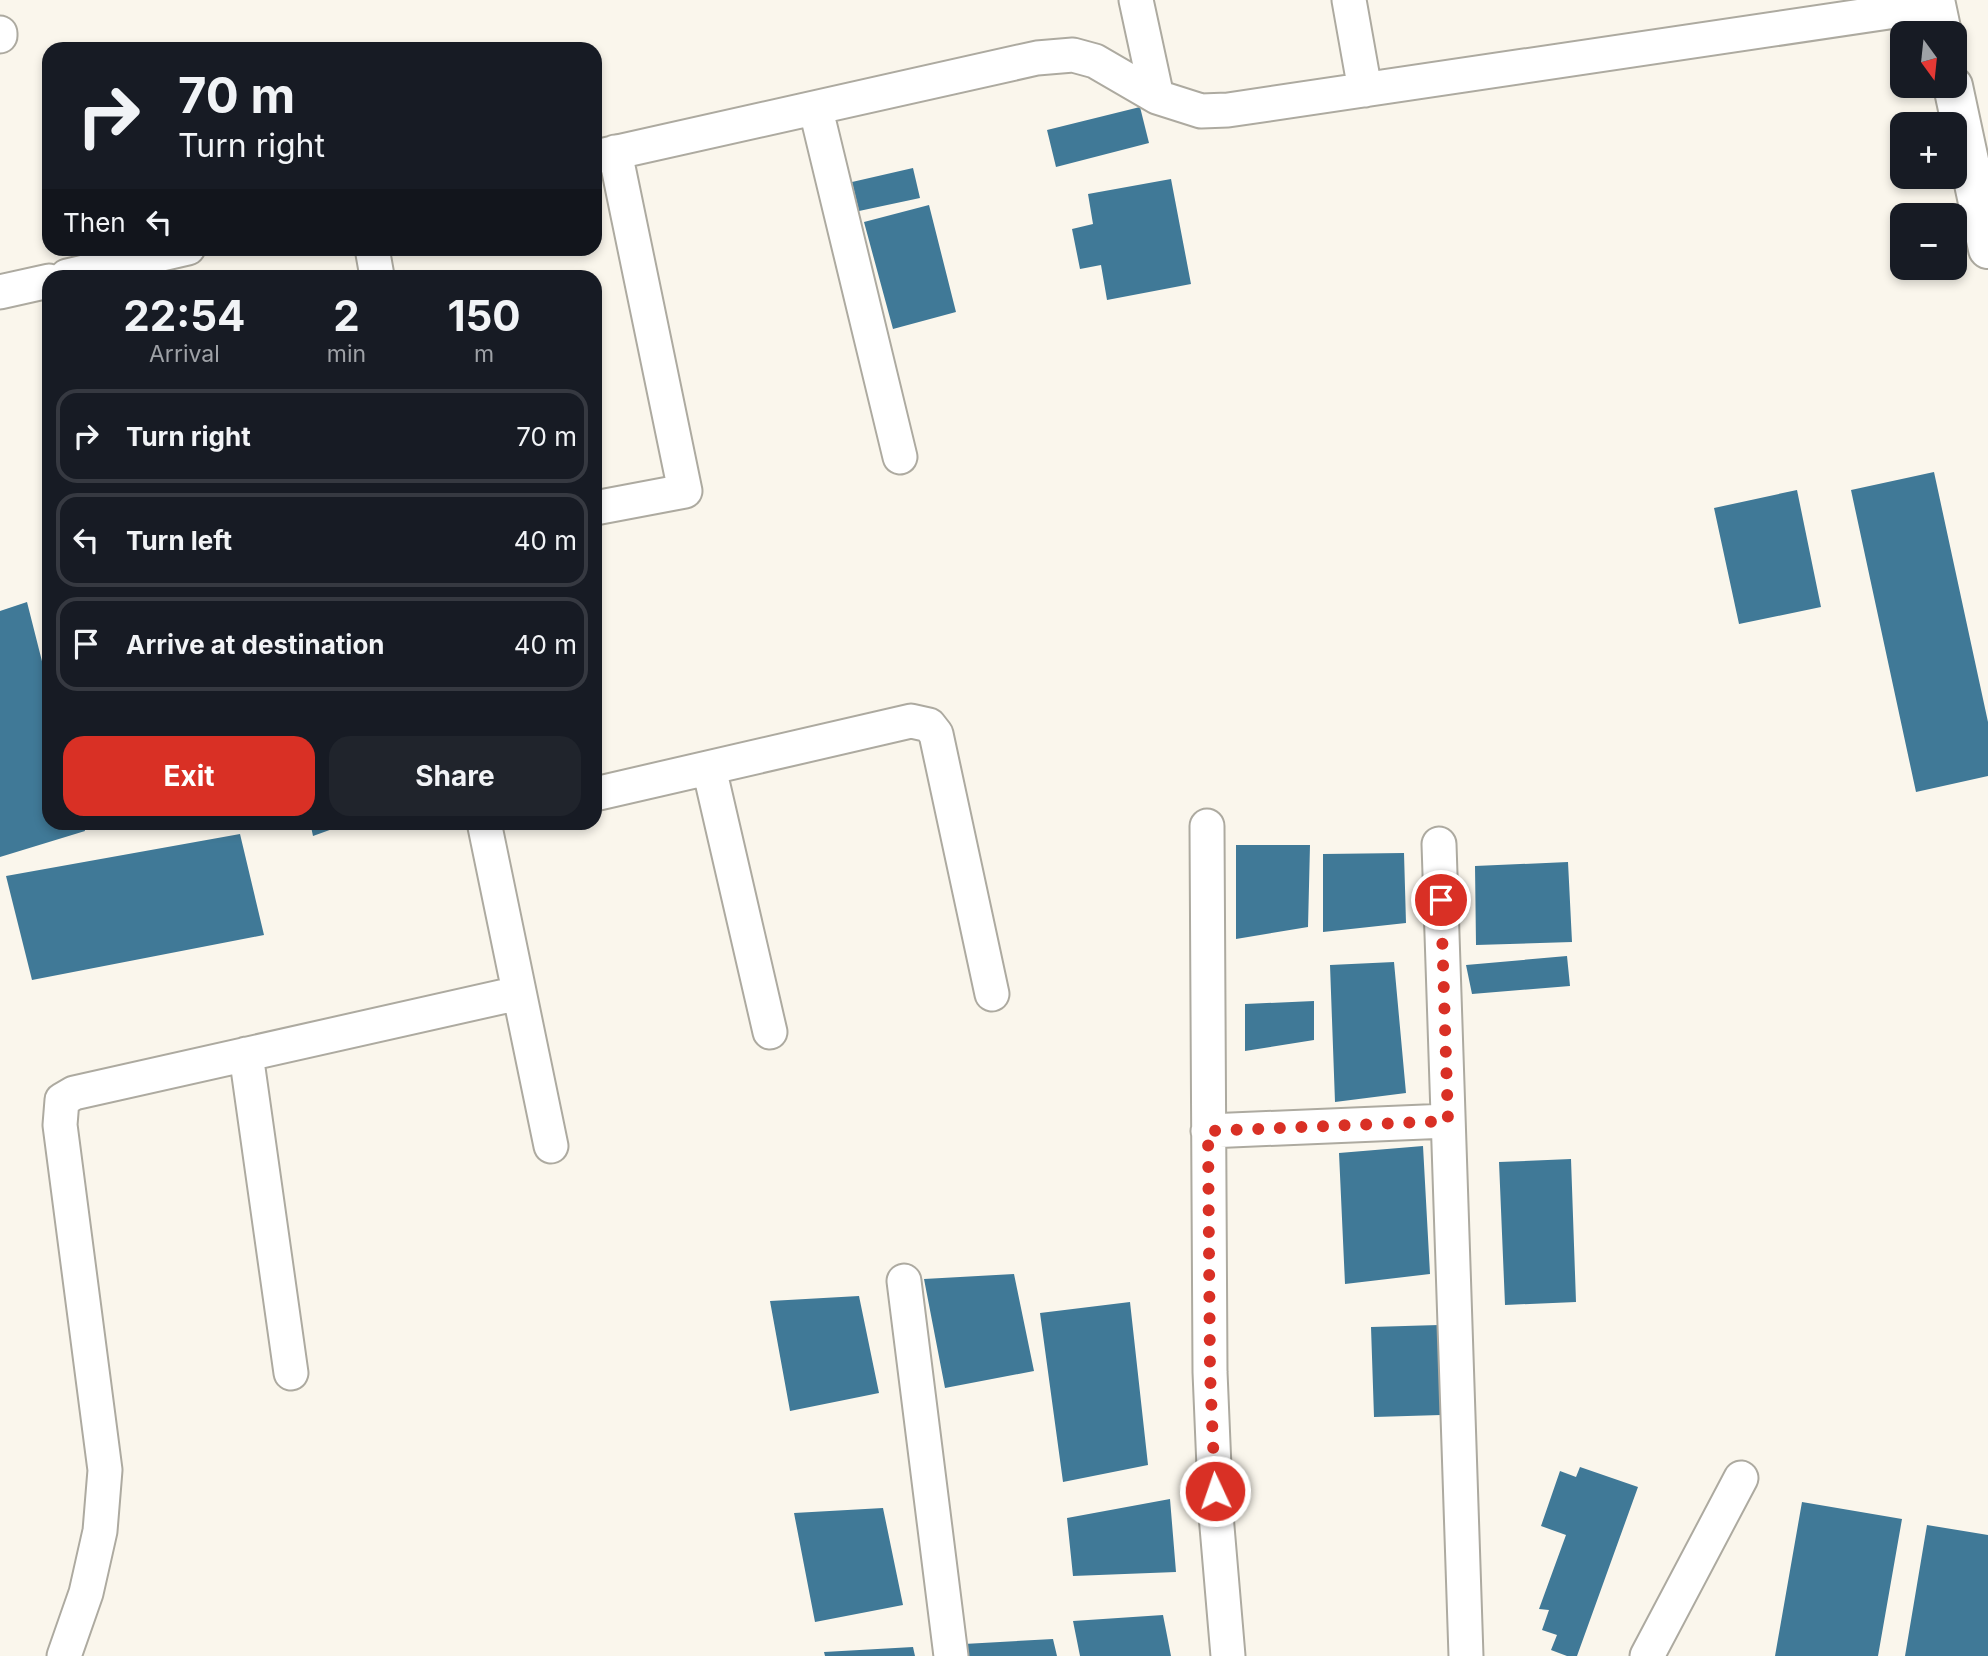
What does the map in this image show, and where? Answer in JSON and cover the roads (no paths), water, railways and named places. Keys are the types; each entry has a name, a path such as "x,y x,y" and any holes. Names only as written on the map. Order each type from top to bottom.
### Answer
{"street":[{"path":"1136,0 1157,97"},
{"path":"1349,0 1365,90"},
{"path":"602,507 685,491 605,155 816,110 1037,58 1073,55 1095,61 1157,97 1200,111 1228,110 1938,13"},
{"path":"1956,98 1988,249"},
{"path":"816,110 900,457"},
{"path":"93,270 153,256"},
{"path":"0,292 42,283"},
{"path":"602,792 911,721 929,725 936,734 992,993"},
{"path":"709,768 770,1032"},
{"path":"1207,827 1210,1372 1216,1515 1228,1656"},
{"path":"486,830 551,1146"},
{"path":"1439,844 1466,1656"},
{"path":"64,1656 86,1593 100,1531 105,1470 60,1125 62,1100 74,1094 519,993"},
{"path":"246,1055 291,1373"},
{"path":"1208,1131 1448,1121"},
{"path":"904,1281 951,1656"},
{"path":"1647,1656 1741,1478"}]}
